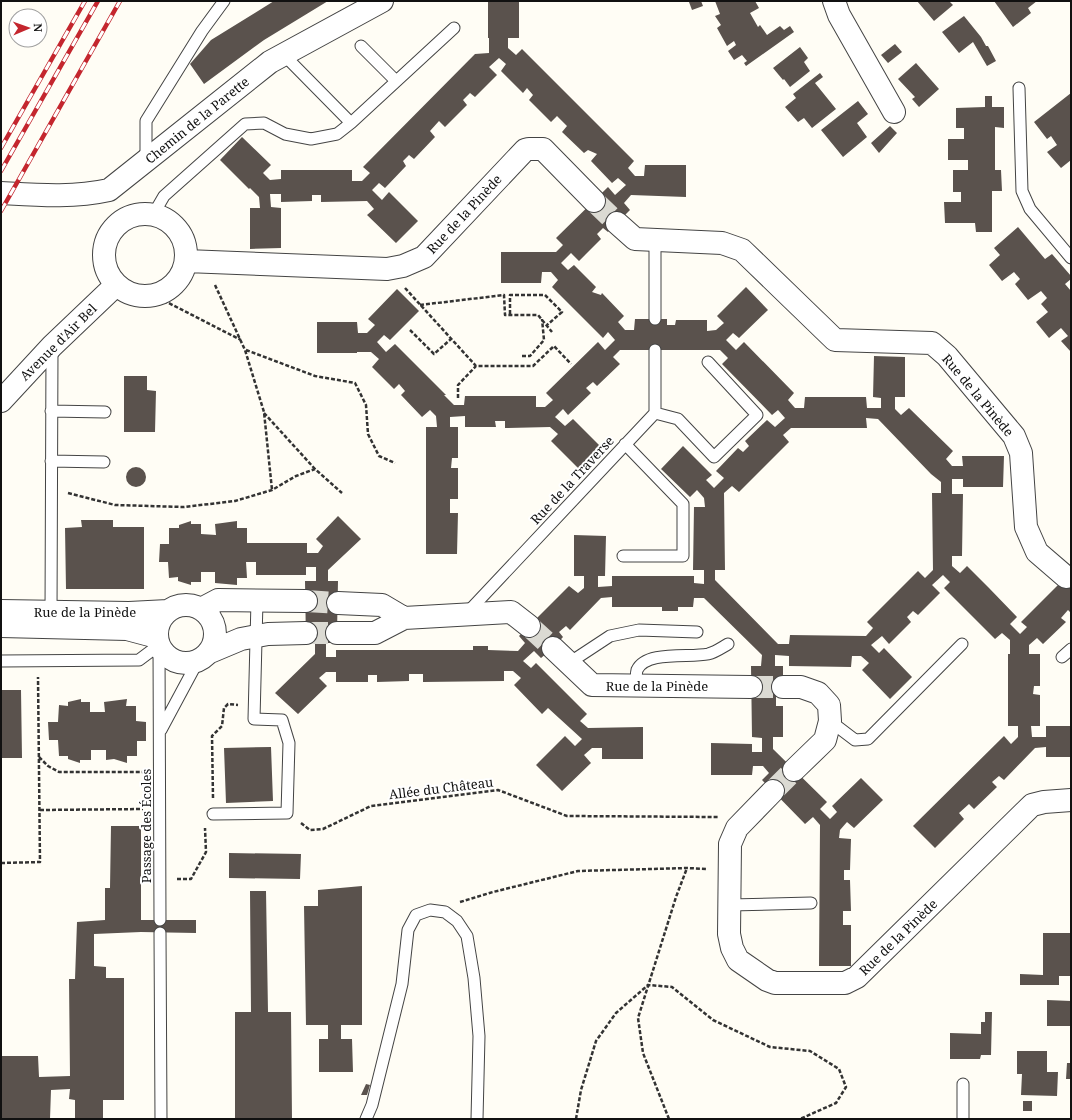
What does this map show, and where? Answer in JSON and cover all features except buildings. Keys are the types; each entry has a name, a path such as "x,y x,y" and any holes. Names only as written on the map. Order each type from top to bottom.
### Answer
{"street":[{"name":"Chemin de la Parette","path":"1,193 56,196 90,194 109,190 270,62 382,1"},
{"path":"834,1 839,15 894,112"},
{"name":"Rue de la Pinède","path":"196,261 387,269 403,266 424,256 525,150 529,149 543,150 594,201"},
{"path":"109,190 128,218"},
{"path":"139,214 153,215 170,223 181,236 186,251 196,261 184,269 172,286 158,295 139,296 121,289 116,285 109,277 103,255 108,237 117,225 128,218 139,214"},
{"name":"Rue de la Pinède","path":"617,223 635,239 722,243 742,250 835,340 932,343 947,356 1014,436 1021,453 1026,527 1037,552 1066,577"},
{"name":"Avenue d'Air Bel","path":"1,401 52,346 116,285"},
{"path":"204,657 215,639 216,632 211,618 201,609 218,600 306,601"},
{"path":"338,603 382,605 404,618"},
{"name":"Rue de la Pinède","path":"1,626 50,620 168,611 184,605 190,605 201,609"},
{"name":"Rue de la Pinède","path":"1,611 50,620 127,629 158,641"},
{"path":"168,611 162,618 158,627 158,641 165,655 175,661 186,664 241,639 268,634 306,633"},
{"path":"337,633 375,633 404,618 467,613 511,612 529,626"},
{"name":"Rue de la Pinède","path":"553,648 592,685 751,687"},
{"path":"783,687 801,687 818,693 829,705 830,721 825,740 794,770"},
{"name":"Rue de la Pinède","path":"773,791 737,828 730,844 730,934 732,948 738,960 775,983 845,983 858,977 1032,805 1044,802 1071,800"}],"lane":[{"path":"146,161 146,121 202,31 224,1"},
{"path":"153,215 164,196 245,124 264,123 285,134 311,139 337,134 351,123 454,28"},
{"path":"361,46 396,82"},
{"path":"284,54 351,123"},
{"path":"1019,88 1022,191 1030,209 1071,258"},
{"path":"655,240 655,319"},
{"path":"50,620 52,346"},
{"path":"655,350 655,413 678,419 714,457 757,415 708,362"},
{"path":"51,412 106,412"},
{"name":"Rue de la Traverse","path":"467,613 655,413"},
{"path":"623,556 683,556 683,504 625,444"},
{"path":"51,461 104,462"},
{"path":"213,814 287,813 289,743 282,720 254,719 257,601"},
{"path":"569,663 610,636 639,630 698,632"},
{"path":"1,661 139,660 158,641"},
{"name":"Passage des Écoles","path":"158,641 160,733 160,920"},
{"path":"636,686 637,670 644,662 656,657 707,654 717,651 728,644"},
{"path":"830,721 856,740 868,739 962,644"},
{"path":"1062,657 1071,650"},
{"name":"Passage des Écoles","path":"160,733 204,657"},
{"path":"730,905 812,903"},
{"path":"366,1119 372,1105 402,984 408,930 416,915 430,910 445,912 448,914 457,921 467,936 474,978 479,1036 477,1119"},
{"path":"160,933 161,1119"},
{"path":"963,1084 963,1119"}],"path":[{"path":"196,261 215,285 245,350 264,412 272,490"},
{"path":"387,269 476,366"},
{"path":"153,295 241,340"},
{"path":"420,305 504,295 506,315 538,315 552,332"},
{"path":"510,314 510,295 545,295 562,312 547,325"},
{"path":"522,356 530,356 544,340 542,318"},
{"path":"410,330 434,354 451,339"},
{"path":"458,398 458,385 476,366 533,366 554,346 571,364"},
{"path":"245,350 315,376 356,383 366,405 368,434 379,456 395,463"},
{"path":"264,412 315,469 342,493"},
{"path":"51,488 115,505 184,507 235,502 272,490 296,476 315,469"},
{"path":"1,863 40,862 37,661"},
{"path":"160,880 191,879 206,852 205,825 212,825 213,814 212,736 222,726 224,708 228,704 242,705 255,698"},
{"path":"39,757 48,766 59,772 136,772"},
{"name":"Allée du Château","path":"287,813 310,830 323,829 371,806 498,790 568,816 748,817"},
{"path":"40,810 160,809"},
{"path":"448,914 458,903 493,892 578,871 687,868 730,871"},
{"path":"669,1119 643,1053 638,1018 676,897 687,868"},
{"path":"576,1119 581,1090 596,1041 616,1013 648,985 672,987 712,1020 770,1048 810,1051 839,1069 846,1087 836,1103 800,1119"}],"tunnel":[{"path":"594,201 617,223"},
{"path":"306,601 338,603"},
{"path":"529,626 553,648"},
{"path":"306,633 337,633"},
{"path":"751,687 783,687"},
{"path":"773,791 794,770"}],"railway":[{"path":"1,148 85,1"},
{"path":"1,171 98,1"},
{"path":"1,211 120,1"}]}
